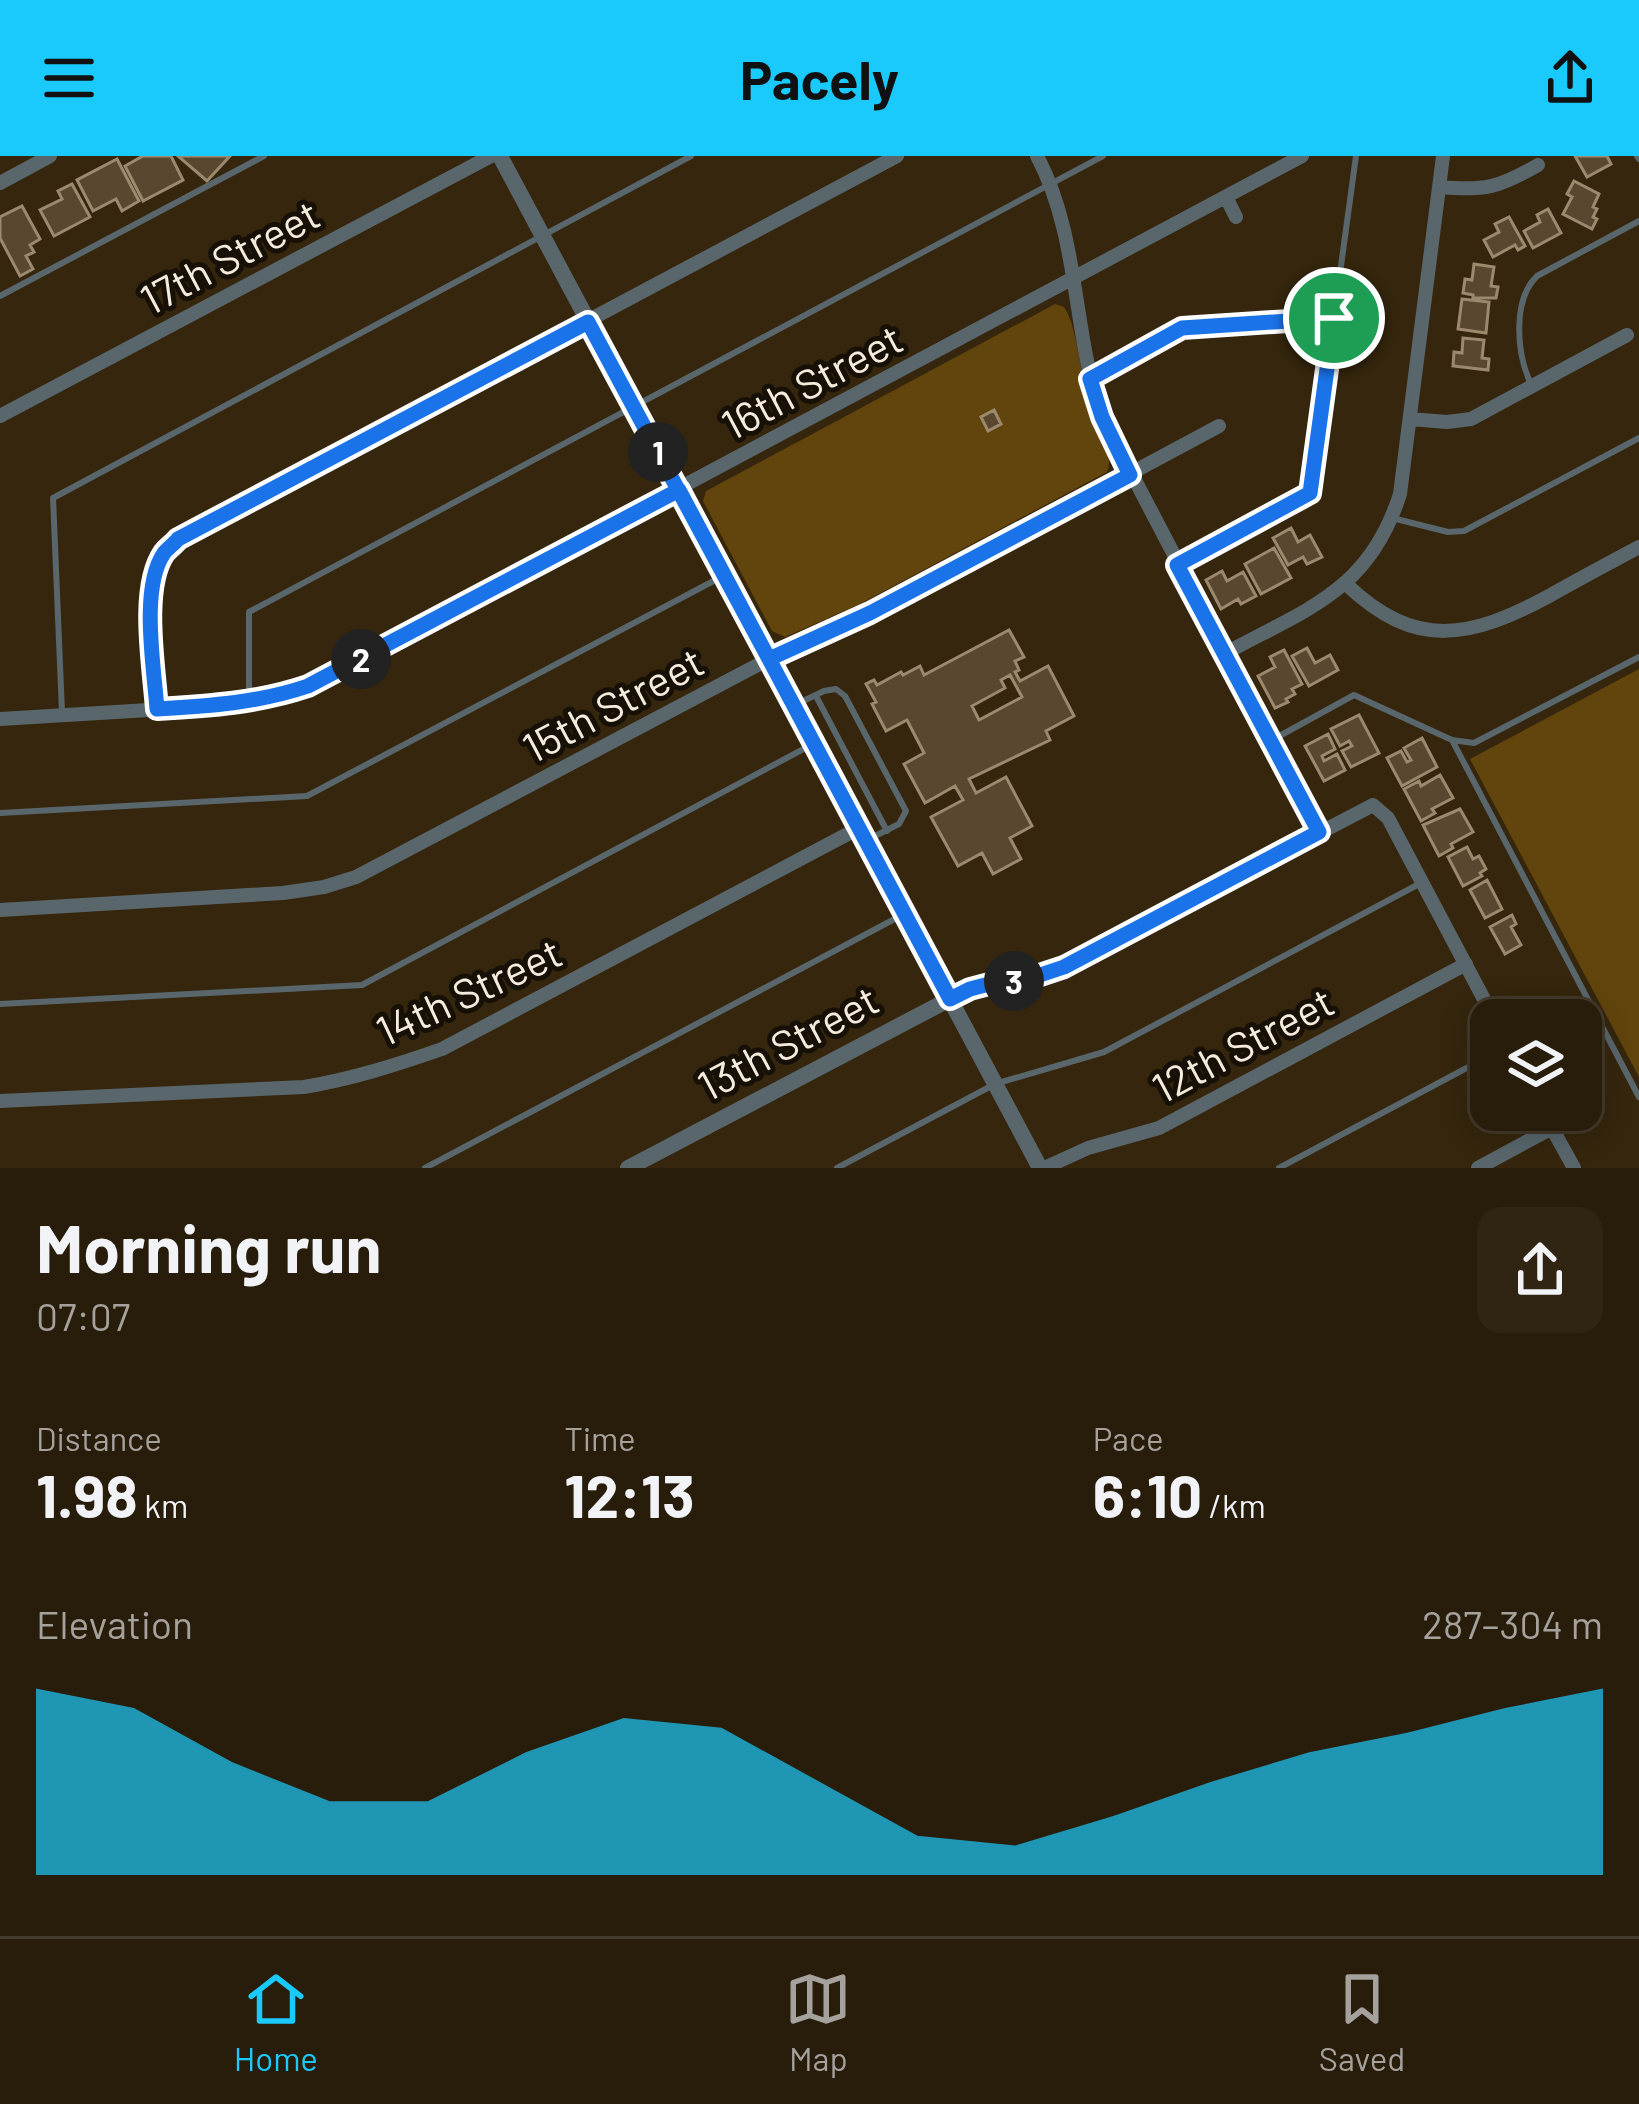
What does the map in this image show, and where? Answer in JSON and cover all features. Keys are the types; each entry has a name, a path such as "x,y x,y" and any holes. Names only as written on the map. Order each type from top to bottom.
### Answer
{"street":[{"path":"0,183 50,156"},
{"name":"17th Street","path":"0,416 491,156"},
{"path":"500,156 1042,1168"},
{"path":"157,709 150,596 154,574 178,539 897,156"},
{"path":"1037,156 1063,218 1090,379 1102,417 1319,832"},
{"name":"16th Street","path":"0,719 249,701 308,686 1301,156"},
{"path":"1224,654 1346,584 1362,568 1392,518 1400,494 1443,156"},
{"path":"1439,187 1484,189 1538,165"},
{"path":"1226,197 1236,217"},
{"path":"1410,419 1471,419 1627,335"},
{"name":"15th Street","path":"0,910 284,893 356,877 769,659 870,613 1219,426"},
{"path":"1346,584 1388,617 1410,627 1450,632 1496,622 1639,547"},
{"name":"13th Street","path":"628,1168 970,989 1025,980 1064,967 1373,806 1388,818 1422,882"},
{"name":"14th Street","path":"0,1101 304,1087 388,1068 463,1039 862,835"},
{"path":"1422,882 1484,999"},
{"name":"12th Street","path":"1042,1168 1088,1148 1159,1128 1466,964"},
{"path":"1478,1168 1546,1131"},
{"path":"1554,1131 1574,1168"}],"lane":[{"path":"0,296 264,156"},
{"path":"62,716 53,498 691,156"},
{"path":"249,701 249,612 1103,156"},
{"path":"1177,565 1310,493 1356,156"},
{"path":"1532,386 1519,359 1526,286 1639,220"},
{"path":"1090,379 1182,328 1334,318"},
{"path":"1392,518 1448,532 1464,531 1639,437"},
{"path":"0,813 307,796 724,575"},
{"path":"1270,741 1354,695 1452,740 1474,743 1639,657"},
{"path":"794,706 836,688 845,696 906,811 899,824 862,835"},
{"path":"815,695 886,830"},
{"path":"1452,740 1639,1097"},
{"path":"0,1004 362,985 814,744"},
{"path":"837,1168 995,1084 1104,1052 1422,882"},
{"path":"425,1168 904,914"},
{"path":"1279,1168 1470,1066"}],"shaded area":[{"path":"1055,304 1064,307 1073,328 1090,410 1107,449 1107,472 858,605 785,637 772,631 703,501 706,491"},
{"path":"1639,669 1639,1077 1602,999 1598,999 1470,759"}],"building":[{"path":"143,156 171,156 183,180 143,201 125,166"},
{"path":"178,156 230,156 207,181"},
{"path":"1575,156 1607,156 1611,164 1587,177"},
{"path":"117,159 139,201 122,211 116,199 93,211 77,180"},
{"path":"1574,181 1599,194 1592,229 1563,214"},
{"path":"72,184 90,217 54,236 40,210 62,199 58,191"},
{"path":"22,206 40,239 30,245 34,252 26,256 33,269 20,276 0,238 0,217"},
{"path":"1548,209 1561,233 1533,248 1524,231 1540,222 1537,215"},
{"path":"1509,217 1525,246 1518,250 1515,245 1493,257 1484,240 1499,232 1495,224"},
{"path":"1474,264 1494,267 1491,286 1498,287 1496,298 1463,293 1465,279 1472,280"},
{"path":"1462,299 1489,302 1486,333 1458,329"},
{"path":"1463,338 1484,340 1482,358 1489,359 1488,370 1453,366 1454,352 1462,353"},
{"path":"994,410 1001,424 988,431 981,417"},
{"path":"1291,528 1298,542 1310,535 1322,557 1307,564 1303,557 1288,565 1273,538"},
{"path":"1274,548 1291,578 1261,594 1245,564"},
{"path":"1222,571 1227,581 1243,572 1256,596 1221,609 1206,580"},
{"path":"1009,630 1024,657 1015,661 1020,681 1048,666 1074,716 1046,731 1050,740 969,779 976,793 1006,777 1032,826 1010,838 1021,859 993,874 982,853 958,866 931,817 963,800 955,786 925,803 904,764 924,753 907,720 886,731 866,684 874,680 877,685 920,666 924,675","holes":["1010,675 1022,697 979,720 972,706 1005,688 1001,680"]},
{"path":"1307,648 1315,663 1330,655 1338,670 1309,686 1292,656"},
{"path":"1284,650 1302,684 1292,689 1295,694 1288,702 1275,708 1258,676 1275,667 1270,657"},
{"path":"1359,715 1379,753 1351,767 1342,751 1352,746 1349,741 1340,746 1331,729"},
{"path":"1328,734 1335,749 1322,756 1324,761 1337,754 1345,770 1324,781 1305,746"},
{"path":"1422,738 1437,767 1402,786 1387,758 1401,751 1407,762 1411,760 1404,748"},
{"path":"1440,775 1453,798 1421,821 1404,789"},
{"path":"1460,809 1473,832 1439,856 1423,825"},
{"path":"1467,847 1486,869 1463,886 1448,857"},
{"path":"1487,880 1502,909 1485,918 1470,890"},
{"path":"1512,915 1516,924 1511,927 1521,945 1505,954 1490,927"}],"route":[{"path":"1334,318 1182,328 1090,379 1114,446 1130,475 870,613 769,659 679,490 588,322 178,539 154,574 150,596 157,709 231,705 308,686 679,490 950,999 989,984 1025,980 1064,967 1319,832 1177,565 1310,493 1334,318"}]}
